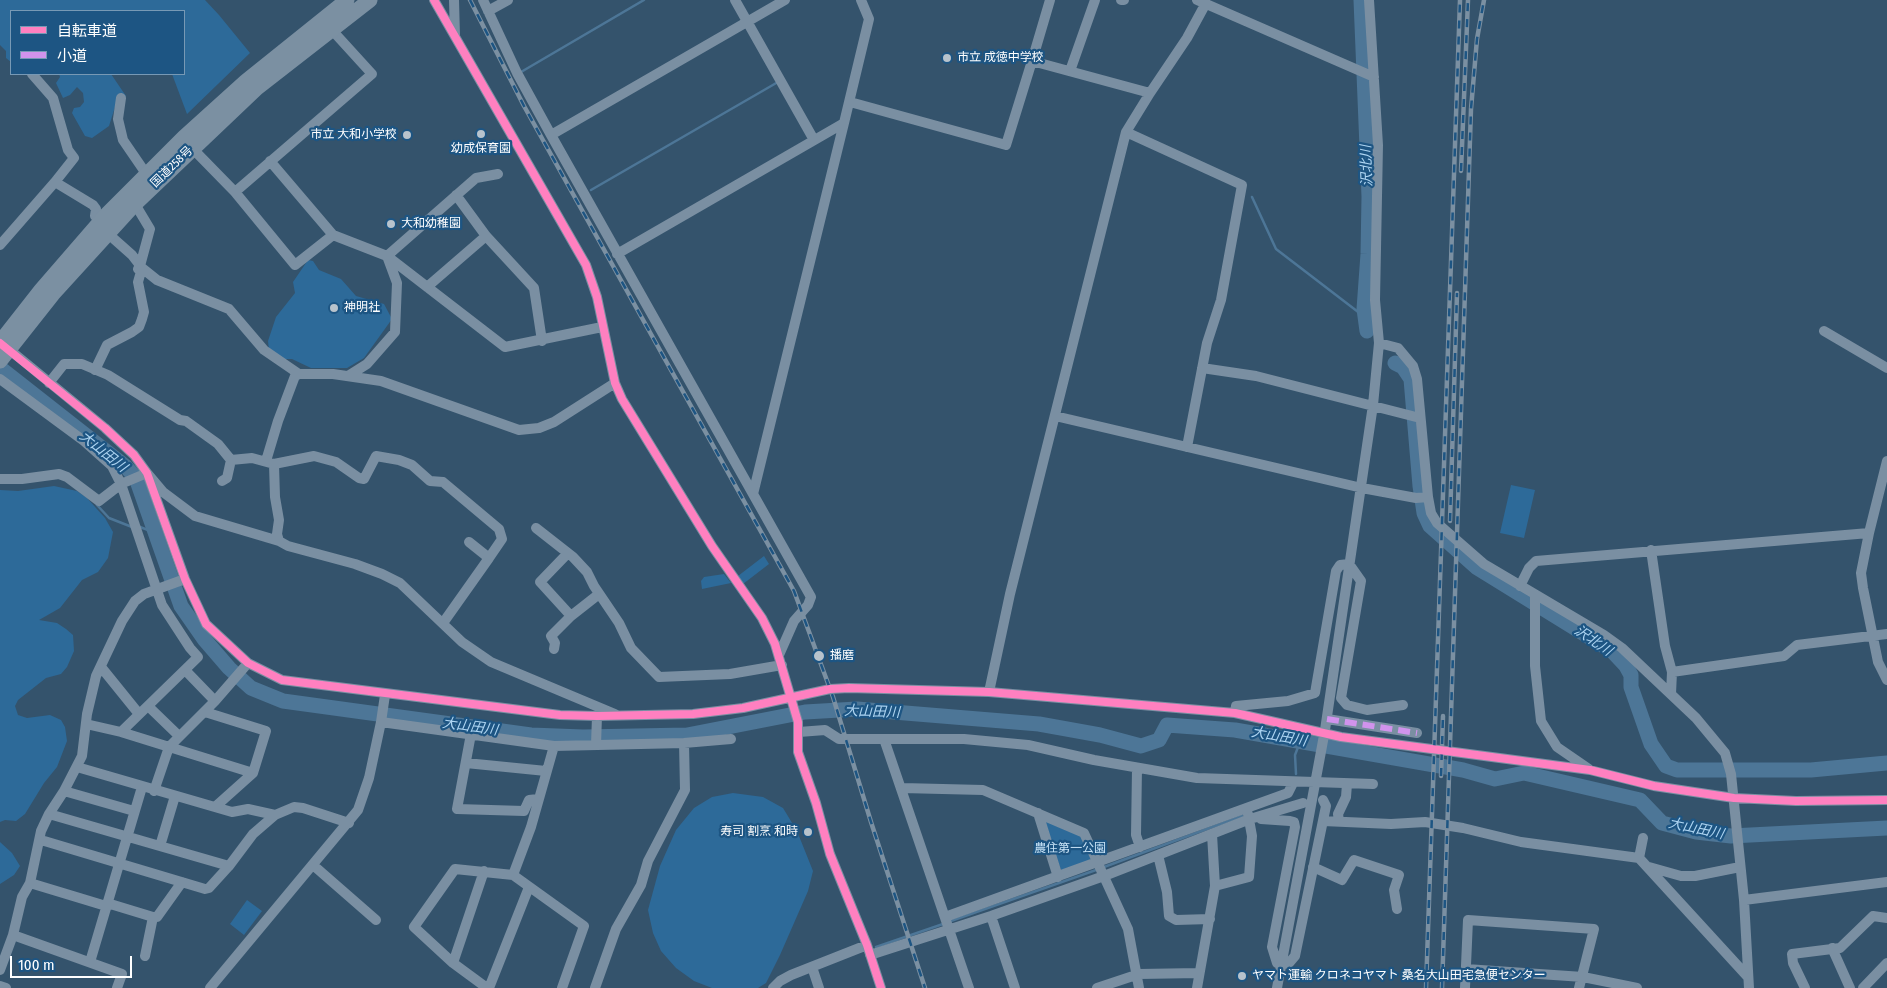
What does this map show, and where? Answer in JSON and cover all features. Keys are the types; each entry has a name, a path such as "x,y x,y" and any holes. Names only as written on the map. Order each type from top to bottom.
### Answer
{"highway":[{"name":"国道258号","path":"3,350 41,290 106,215 246,81 347,0"},
{"name":"国道258号","path":"3,350 50,298 108,239 135,204 192,148 257,88 331,28 370,0"}],"street":[{"path":"434,0 586,265 597,297 615,383 640,430 654,449 712,546 762,618 781,660 798,727 798,752 816,803 830,854 868,950 880,988"},
{"path":"454,0 455,37"},
{"path":"483,0 517,74 811,597 808,605 794,620 781,660"},
{"path":"488,11 508,0"},
{"path":"735,0 814,140"},
{"path":"551,135 785,0"},
{"path":"753,494 869,18 861,0"},
{"path":"850,102 1006,145 1050,0"},
{"path":"1070,71 1095,0"},
{"path":"1277,988 1327,719 1362,488 1379,343 1375,300 1378,163 1367,1"},
{"path":"989,692 1010,594 1126,132 1187,38 1201,2 1371,76"},
{"path":"234,192 372,74 331,28"},
{"path":"1032,61 1150,93"},
{"path":"0,244 74,158 68,150 53,98 33,75"},
{"path":"121,98 118,119 123,140 147,175"},
{"path":"618,254 844,123"},
{"path":"1126,132 1242,185 1221,300 1202,368 1187,447"},
{"path":"192,148 234,192 295,265 333,235"},
{"path":"270,161 333,235 387,256 505,347 542,341 602,327"},
{"path":"387,256 476,178 498,174"},
{"path":"54,182 93,205 96,209 95,216"},
{"path":"456,195 486,236 534,288 542,341"},
{"path":"95,370 107,345 139,327 144,312 138,282 150,229 135,204"},
{"path":"427,287 486,236"},
{"path":"108,239 138,270 141,267"},
{"path":"348,376 368,364 395,332 398,283 387,256"},
{"path":"141,267 157,280 179,290 207,298 229,309 264,350 299,374 348,376 391,384 506,426 528,430 554,422 615,383"},
{"path":"1824,331 1887,368"},
{"path":"1379,343 1398,348 1414,366 1417,379 1416,417 1423,498 1437,523 1484,564 1520,586 1535,603 1604,635 1622,648 1713,735 1725,753 1730,768 1734,798 1744,900 1749,983"},
{"path":"3,350 49,382 134,455 146,473 163,492 195,516 279,541 288,546 355,564 382,574 400,583 462,642 491,662 618,716"},
{"path":"49,382 64,364 82,364 108,375 180,420 198,429 218,444 230,460 227,478 222,482"},
{"path":"1202,368 1256,376 1416,417"},
{"path":"279,541 277,534 279,520 270,463 278,421 295,376 299,374"},
{"path":"0,379 100,454 112,466 122,484 162,605 174,626 198,657 121,732"},
{"path":"1055,416 1362,488 1423,498"},
{"path":"230,460 252,458 270,463 314,456 336,462 359,478 364,479 368,476 376,456 412,465 430,481 443,482 499,528 502,539 443,624"},
{"path":"1887,461 1869,533 1862,573 1878,662 1887,680"},
{"path":"0,479 22,479 59,474 67,477 99,500 122,484 146,473"},
{"path":"146,473 185,579 206,624 245,666 282,680 384,697 597,719 618,716 693,714 743,708 849,688 989,692 1235,713 1341,737 1590,770 1654,786 1734,798 1796,801 1887,800"},
{"path":"536,528 568,553 587,572 599,594 619,623 632,648 659,677 730,674 781,660"},
{"path":"1520,586 1532,563 1536,561 1869,533"},
{"path":"469,542 489,558"},
{"path":"1651,550 1665,646 1672,672 1671,694"},
{"path":"568,553 540,582 571,616"},
{"path":"1349,564 1361,581 1341,698 1347,705 1367,710 1403,705"},
{"path":"1235,713 1236,706 1288,701 1315,694 1336,571 1340,565 1349,564"},
{"path":"0,970 13,935 22,896 30,882 42,831 49,814 64,791 82,756 91,692 96,676 126,612 135,601 156,588 185,579"},
{"path":"554,649 555,643 551,636 571,616 599,594"},
{"path":"1535,603 1535,666 1541,721 1557,746 1590,770"},
{"path":"1672,672 1784,656 1797,645 1887,634"},
{"path":"154,791 169,747 215,701 245,666"},
{"path":"101,667 139,714"},
{"path":"185,670 215,701"},
{"path":"217,986 313,865 349,823 362,802 381,720 384,697"},
{"path":"148,706 179,736"},
{"path":"204,712 266,731 253,773 215,808"},
{"path":"596,743 597,719"},
{"path":"1327,719 1417,733"},
{"path":"381,720 554,746 596,743 684,743 731,739"},
{"path":"86,724 121,732 253,773"},
{"path":"798,727 825,730 839,739 964,739 1028,745 1137,768 1197,778 1293,783 1317,779 1347,784 1373,784"},
{"path":"471,734 457,809 524,811 529,800 538,799"},
{"path":"884,739 969,988"},
{"path":"595,988 616,929 641,885 648,861 685,790 684,743"},
{"path":"513,875 531,827 554,746"},
{"path":"466,763 546,771"},
{"path":"77,768 215,808 232,812 248,809 275,815"},
{"path":"1137,768 1136,825 1140,847"},
{"path":"947,922 991,916 1101,869 1140,847 1288,793 1293,783"},
{"path":"1339,821 1338,814 1346,797 1347,784"},
{"path":"90,962 142,787"},
{"path":"902,788 984,790 1084,833 1128,929 1140,988"},
{"path":"64,791 134,811"},
{"path":"160,846 175,796"},
{"path":"1281,966 1289,963 1295,956 1326,806 1323,800"},
{"path":"773,988 780,981 812,967 868,950 947,922 1058,877 1158,855 1253,819 1303,803"},
{"path":"40,840 205,889 209,888 229,866 253,834 275,815 294,807 303,808 349,823"},
{"path":"1215,886 1249,877 1253,819 1245,808"},
{"path":"1038,813 1038,821 1058,877"},
{"path":"49,814 229,866"},
{"path":"1253,819 1290,820 1295,826 1272,947 1277,963 1281,966"},
{"path":"1323,821 1391,824 1425,822 1462,828 1521,842 1639,858 1749,983"},
{"path":"1197,988 1215,886 1212,834"},
{"path":"1639,858 1643,838"},
{"path":"1158,855 1167,892 1169,916 1176,920 1210,919"},
{"path":"1313,868 1342,880 1354,860 1399,875 1394,890 1397,909"},
{"path":"313,865 376,920"},
{"path":"1648,867 1681,876 1695,876 1740,867"},
{"path":"529,887 486,988 453,963 414,927 455,869 513,875 584,926 562,988"},
{"path":"453,963 484,871"},
{"path":"30,882 153,917 161,913 182,882"},
{"path":"1744,900 1887,882"},
{"path":"991,916 1015,988"},
{"path":"1805,988 1793,964 1792,954 1840,948 1872,916 1887,918"},
{"path":"145,956 153,917"},
{"path":"1465,988 1468,920 1594,929 1579,988"},
{"path":"13,935 122,974 117,988"},
{"path":"1832,948 1850,988"},
{"path":"1863,988 1887,964"},
{"path":"812,967 819,988"},
{"path":"1466,970 1583,977 1637,988"},
{"path":"1097,988 1138,974 1199,973"},
{"path":"0,986 6,988"}],"green space":[{"path":"0,0 205,0 250,53 187,114 172,75 185,75 185,10 10,10 10,61 6,58 6,51 0,45"},
{"path":"59,75 112,75 126,96 121,103 116,104 109,126 92,138 85,136 72,113 74,108 80,107 84,102 83,93 77,87 70,95 63,98 56,83"},
{"path":"308,260 313,261 319,270 341,279 356,296 384,304 392,319 364,358 347,368 311,368 292,359 282,359 269,350 268,341 276,317 295,293 293,282"},
{"path":"1511,485 1535,490 1524,538 1500,533"},
{"path":"54,486 77,491 87,498 105,518 113,532 108,558 98,572 82,580 60,608 39,620 57,623 73,635 74,651 67,667 61,674 46,678 18,700 15,706 18,715 27,718 50,715 61,720 65,727 67,741 57,767 44,783 25,814 16,821 5,820 0,822 0,490 18,491"},
{"path":"764,556 769,564 743,584 738,576"},
{"path":"724,574 731,583 702,589 701,581 704,577"},
{"path":"733,793 763,797 783,808 797,831 813,871 808,891 780,955 766,983 758,988 712,988 694,981 676,968 661,951 653,933 648,910 660,866 676,830 694,808 712,797"},
{"name":"農住第一公園","path":"1046,821 1080,834 1093,858 1066,873 1061,870 1043,824"},
{"path":"0,842 12,853 20,866 14,875 0,884"},
{"path":"247,900 262,911 244,935 230,924"}],"waterway":[{"path":"521,72 644,0"},
{"name":"沢北川","path":"1361,0 1369,197 1368,254 1364,309 1367,331"},
{"path":"591,190 778,82"},
{"path":"1252,197 1276,249 1366,318"},
{"name":"沢北川","path":"1395,363 1403,367 1411,379 1420,486 1424,513 1430,526 1476,567 1612,651 1626,666 1631,675 1631,687 1651,744 1666,766 1677,770 1811,770 1887,763"},
{"name":"大山田川","path":"0,368 126,467 136,478 181,606 204,639 229,668 251,688 283,701 531,735 583,737 687,735 805,712 857,709 1039,724 1100,735 1141,746 1159,740 1167,725 1235,730 1463,770 1495,779 1524,773 1640,800 1662,823 1696,832 1731,836 1887,828"},
{"path":"97,505 109,518 132,527"},
{"path":"140,527 156,533"},
{"path":"1296,774 1295,755 1300,742"},
{"path":"1104,867 1242,816"},
{"path":"948,922 1096,870"},
{"path":"876,947 943,924"}],"railway":[{"path":"470,0 524,106 794,591 833,697 925,988"},
{"path":"1426,988 1460,0"},
{"path":"1461,171 1468,0"},
{"path":"1442,988 1471,109 1477,39 1484,0"},
{"path":"1450,521 1457,293"},
{"path":"1441,776 1443,716"}],"marked path":[{"path":"1327,719 1417,733"}],"cycle path":[{"path":"434,0 586,265 597,297 615,383 622,399 712,546 762,618 775,644 798,722 798,752 816,803 830,854 867,945 881,988"},
{"path":"0,343 105,428 134,455 147,473 185,579 206,624 248,663 282,680 560,715 597,716 693,714 743,708 830,689 989,692 1235,713 1341,737 1590,770 1654,786 1734,798 1796,801 1887,800"}],"place":[{"name":"市立 成徳中学校","path":"947,58"},
{"name":"幼成保育園","path":"481,134"},
{"name":"市立 大和小学校","path":"407,135"},
{"name":"大和幼稚園","path":"391,224"},
{"name":"神明社","path":"334,308"},
{"name":"播磨","path":"819,656"},
{"name":"寿司 割烹 和時","path":"808,832"},
{"name":"ヤマト運輸 クロネコヤマト 桑名大山田宅急便センター","path":"1242,976"}]}
